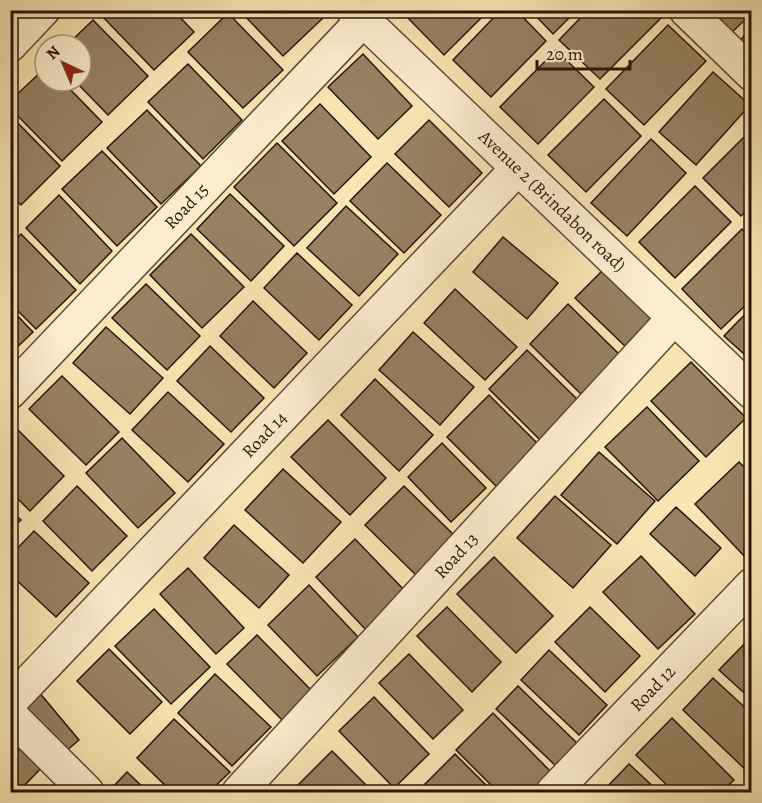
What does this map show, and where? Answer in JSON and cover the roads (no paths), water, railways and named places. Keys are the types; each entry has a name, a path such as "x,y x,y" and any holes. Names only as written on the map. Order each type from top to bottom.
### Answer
{"street":[{"path":"10,45 43,10"},
{"path":"686,10 752,74"},
{"name":"Avenue 2 (Brindabon road)","path":"358,15 752,392"},
{"name":"Road 15","path":"10,392 358,15"},
{"name":"Road 14","path":"10,702 518,168"},
{"name":"Road 13","path":"239,792 675,318"},
{"name":"Road 12","path":"554,792 752,585"},
{"path":"10,714 87,792"}]}
